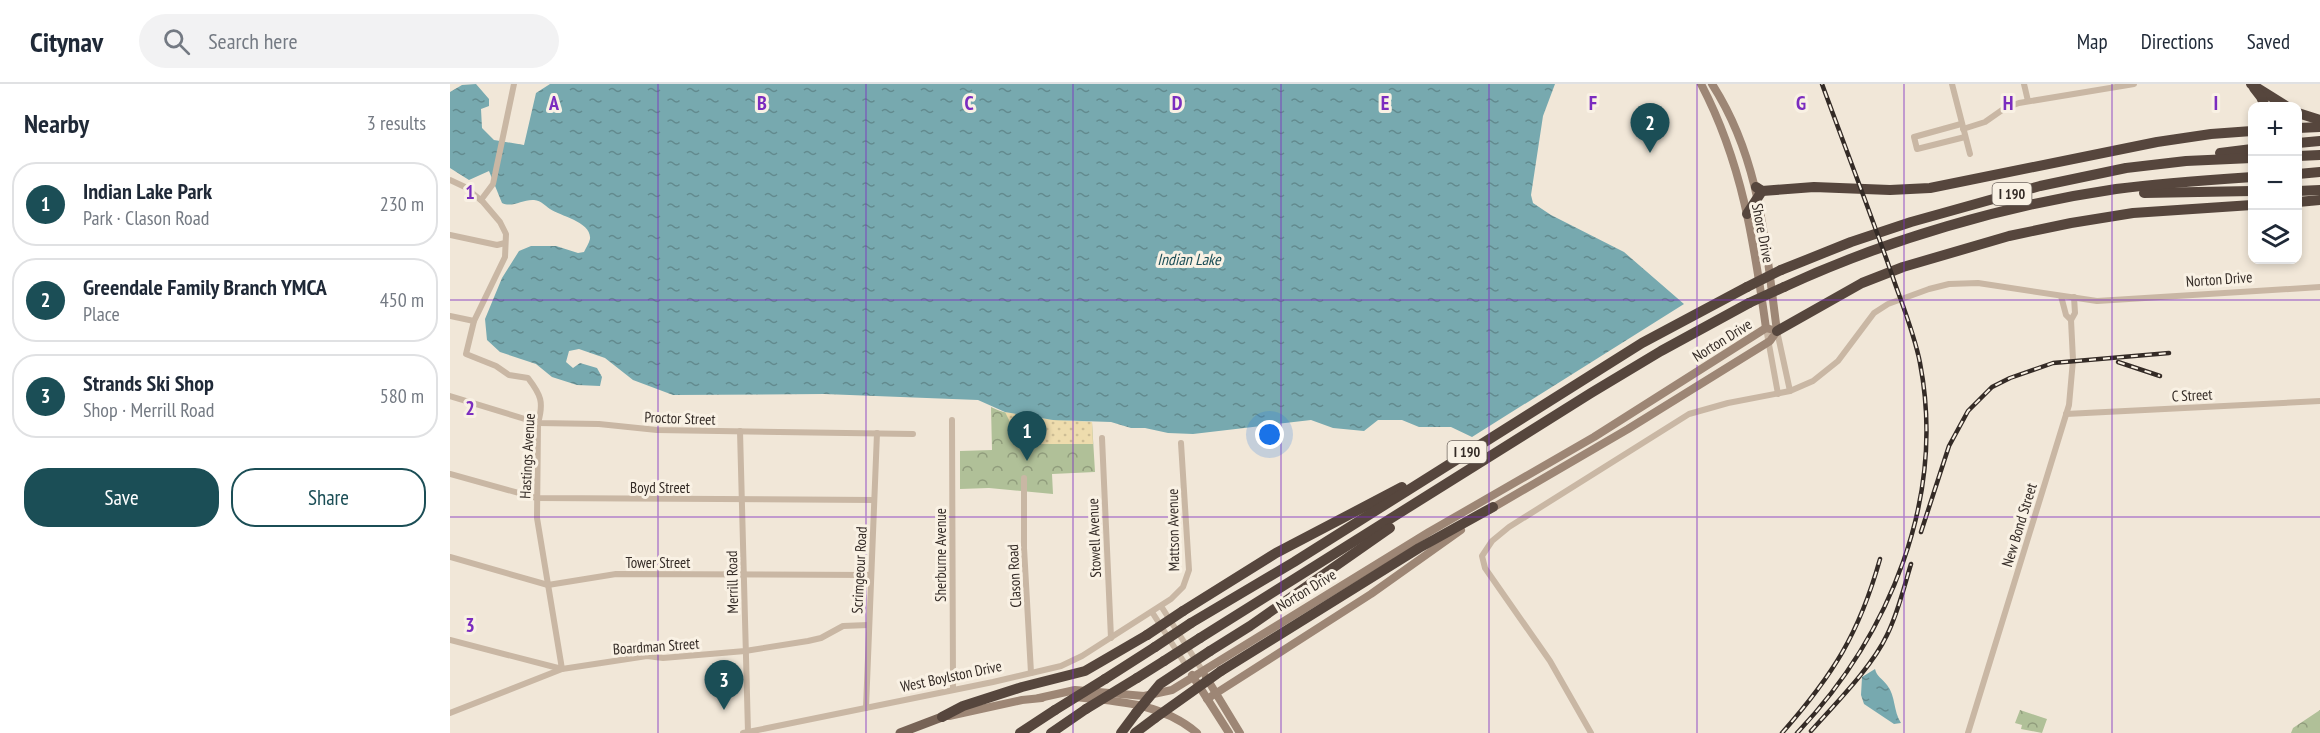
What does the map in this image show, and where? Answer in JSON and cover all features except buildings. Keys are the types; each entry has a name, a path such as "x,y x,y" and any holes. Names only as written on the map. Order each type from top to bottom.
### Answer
{"highway":[{"path":"2250,84 2263,102"},
{"path":"2250,84 2279,102"},
{"path":"2302,114 2320,120"},
{"path":"2302,128 2320,127"},
{"path":"2240,132 2248,128"},
{"path":"1747,214 1758,192 1814,187 1890,190 1930,188 2157,142 2248,131"},
{"path":"2302,143 2320,141"},
{"path":"2186,161 2209,154 2248,150"},
{"path":"2302,156 2320,155"},
{"name":"I 190","path":"1020,733 1191,623 1294,562 1649,339 1781,270 1858,239 2040,186 2126,168 2186,161 2248,158"},
{"path":"2302,174 2320,172"},
{"name":"I 190","path":"1052,733 1086,709 1661,351 1749,303 1853,258 1922,234 2012,210 2115,189 2248,177"},
{"path":"2115,189 2128,194 2248,191"},
{"path":"2302,190 2320,190"},
{"path":"2302,202 2320,200"},
{"path":"1778,332 1862,283 1903,267 2009,236 2133,213 2248,205"},
{"path":"942,717 963,706 1085,671 1276,553 1378,498 1441,469"},
{"path":"1120,733 1160,684 1282,604 1453,480"},
{"path":"1135,733 1221,671 1419,548 1493,507"}],"main road":[{"name":"Shore Drive","path":"1701,84 1725,134 1747,214 1766,328"},
{"name":"Shore Drive","path":"1712,84 1740,136 1758,192 1778,332"},
{"name":"Norton Drive","path":"1039,698 1075,690 1151,695 1172,690 1192,675 1428,532 1594,437 1766,328 1778,332 1770,340 1628,429 1493,507 1371,594 1207,699"},
{"path":"1202,670 1240,733"},
{"path":"1192,675 1229,733"},
{"path":"900,733 942,717 1039,698 1073,697 1147,707 1174,717 1197,733"}],"street":[{"path":"483,197 493,184 514,84"},
{"path":"1952,84 1970,154"},
{"path":"2024,84 2028,101"},
{"path":"1965,137 1917,149 1914,137 1985,122 2009,106 2028,101 2132,84"},
{"path":"450,180 483,197 504,227 506,234 505,243 497,245 450,235"},
{"name":"Hastings Avenue","path":"505,243 505,257 474,321 466,354 496,366 509,375 528,378 539,392 542,408 538,423 537,518 562,669"},
{"name":"Norton Drive","path":"1591,733 1550,662 1485,568 1482,556 1485,550 1509,527 1684,416 1707,408 1790,391 1813,381 1832,367 1844,354 1865,322 1879,309 1929,288 1949,284 1978,283 2097,301 2320,287"},
{"name":"New Bond Street","path":"2061,296 2066,315 2071,320"},
{"name":"New Bond Street","path":"1968,733 2066,414 2073,366 2071,320 2075,313 2074,297"},
{"path":"450,316 474,321"},
{"name":"Shore Drive","path":"1766,328 1778,394"},
{"name":"Shore Drive","path":"1778,332 1790,391"},
{"name":"Proctor Street","path":"450,396 538,423 599,424 657,430 913,434"},
{"name":"C Street","path":"2066,414 2320,400"},
{"name":"Sherburne Avenue","path":"952,420 953,689"},
{"name":"Merrill Road","path":"740,431 746,651 745,733"},
{"name":"Scrimgeour Road","path":"866,708 877,432"},
{"name":"Stowell Avenue","path":"1102,438 1111,638"},
{"name":"Mattson Avenue","path":"1161,606 1183,586 1189,570 1181,443"},
{"name":"Boyd Street","path":"450,474 537,498 874,500"},
{"name":"Clason Road","path":"1024,478 1024,548 1031,673"},
{"name":"Tower Street","path":"450,557 548,585 610,574 871,575"},
{"path":"1161,606 1202,670"},
{"name":"West Boylston Drive","path":"745,733 1031,673 1072,662 1161,606"},
{"path":"1152,612 1192,675"},
{"name":"Boardman Street","path":"450,713 562,669 647,656 663,658 746,651 808,641 843,627 868,625"},
{"path":"450,640 562,669"}],"green space":[{"path":"991,407 1026,417 1092,422 1095,472 1052,474 1053,494 989,488 960,489 960,451 992,450"},
{"path":"2020,710 2047,719 2042,733 2021,729 2022,725 2015,723"},
{"path":"2320,710 2320,733 2291,733 2293,728"}],"sand":[{"path":"1005,412 1053,420 1092,422 1093,444 1021,444"}],"water":[{"name":"Indian Lake","path":"476,84 489,99 489,106 481,109 482,128 494,140 524,145 536,93 550,84 1555,84 1543,116 1531,195 1533,203 1551,215 1624,252 1684,304 1472,437 1451,427 1419,427 1402,420 1378,420 1364,431 1333,428 1311,420 1193,434 1131,428 1111,422 1053,420 1005,412 978,400 824,394 673,395 633,380 605,358 579,349 569,351 566,362 573,368 580,363 597,368 602,377 600,386 577,385 552,377 536,364 500,352 487,340 485,319 502,278 519,251 531,246 556,246 578,253 584,252 590,239 586,228 581,224 555,212 539,201 530,200 510,205 502,203 489,171 469,180 450,168 450,92 462,85"},
{"path":"1875,669 1890,689 1901,723 1894,724 1864,704 1861,695 1862,677"}],"railway":[{"path":"1797,733 1830,695 1859,653 1884,608 1903,562 1917,514 1925,464 1926,414 1920,363 1914,340 1883,248 1822,84"},
{"path":"1921,532 1949,446 1968,411 1992,387 2053,363 2169,353"},
{"path":"2118,362 2160,376"},
{"path":"1782,733 1816,692 1842,652 1863,610 1880,559"},
{"path":"1811,731 1852,685 1880,647 1894,618 1911,564"}],"place":[{"name":"Greendale Family Branch YMCA","path":"1650,153"},
{"name":"Indian Lake Park","path":"1027,461"},
{"name":"Strands Ski Shop","path":"724,710"}]}
